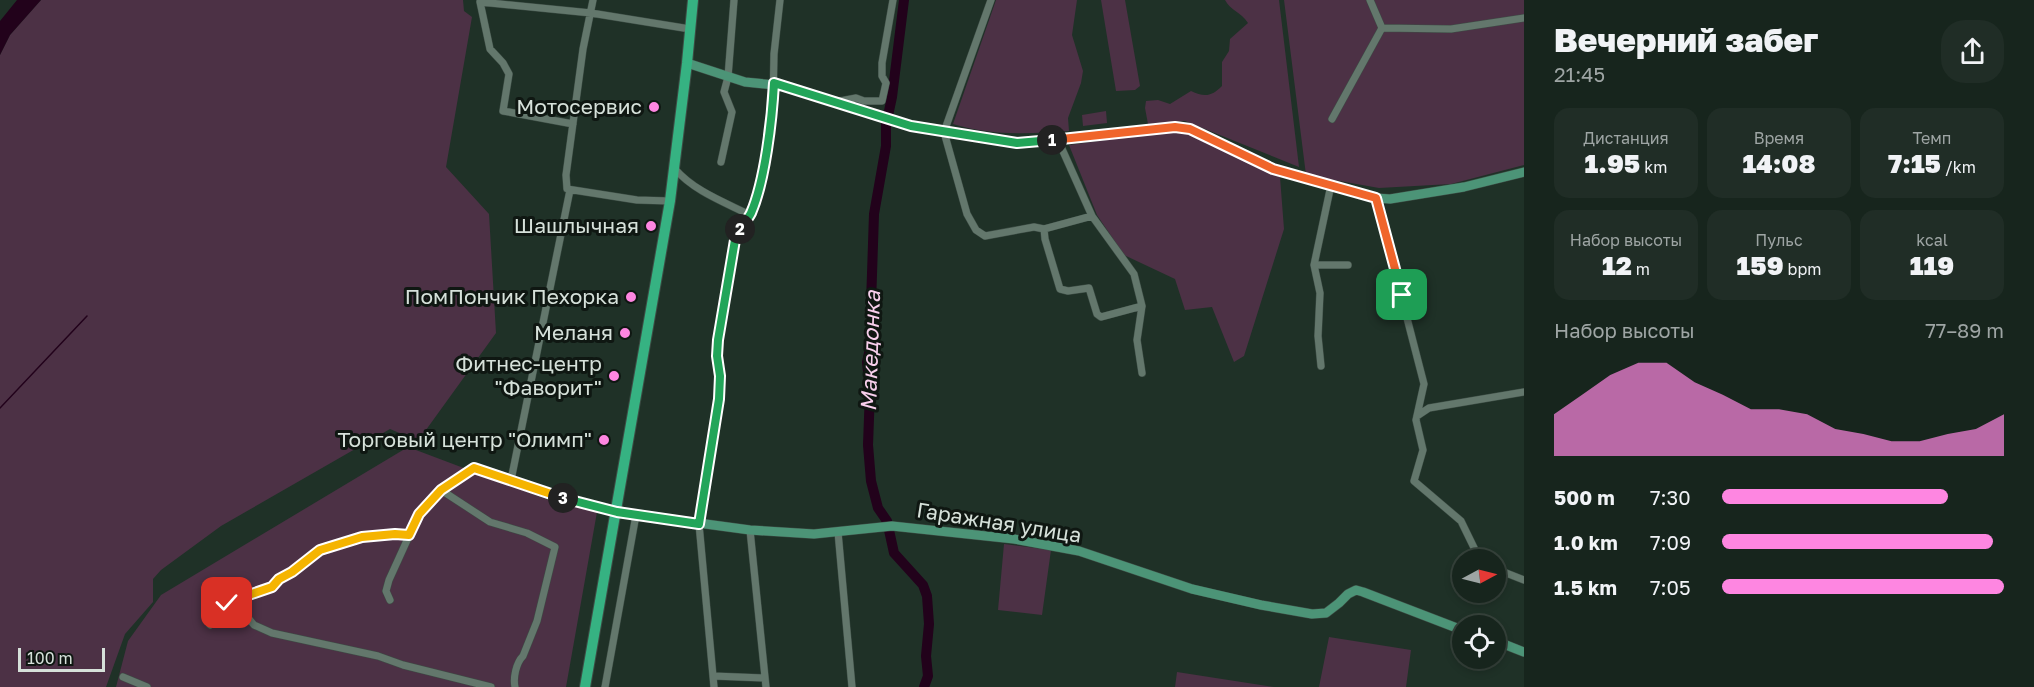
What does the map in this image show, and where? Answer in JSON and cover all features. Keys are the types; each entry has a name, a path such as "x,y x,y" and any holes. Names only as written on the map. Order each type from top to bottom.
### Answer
{"main road":[{"path":"585,687 675,170 693,0"}],"street":[{"path":"511,480 568,188 573,124 583,49 593,0"},
{"path":"721,162 732,112 724,96 728,77 734,0"},
{"path":"714,687 699,524 719,399 718,340 736,234 750,215 759,186 769,132 780,0"},
{"path":"835,102 856,98 882,102 886,84 882,76 882,63 892,0"},
{"path":"991,0 944,132 967,214 976,230 985,236 1034,227 1044,229 1092,216"},
{"path":"1370,0 1382,28"},
{"path":"573,124 503,111 509,74 503,63 490,50 480,2 591,13 690,29"},
{"path":"1382,28 1451,29 1524,18"},
{"path":"1332,118 1382,28"},
{"path":"687,63 756,84 774,83 887,119 944,132 1017,143 1175,127 1190,129 1273,169 1376,198 1390,199 1464,186 1524,172"},
{"path":"1058,140 1092,216 1134,274 1142,306 1137,340 1142,373"},
{"path":"675,170 699,189 750,215"},
{"path":"1322,366 1318,336 1320,293 1314,265 1331,185"},
{"path":"568,188 637,200 670,201"},
{"path":"1376,198 1424,384 1416,420 1423,450 1414,481 1461,521 1475,549"},
{"path":"1044,229 1060,289 1068,291 1089,288 1096,314 1101,317 1142,306"},
{"path":"1314,265 1348,265"},
{"path":"1417,416 1429,408 1524,392"},
{"path":"390,600 386,591 419,514 441,490 474,468 557,497 617,512"},
{"path":"441,490 490,522 527,533 555,547 537,621 523,656 518,660 515,687"},
{"name":"Гаражная улица","path":"617,512 750,530 814,534 889,526 967,533 1058,546 1192,589 1312,614 1326,613 1356,590 1452,626"},
{"path":"605,687 636,515"},
{"path":"750,530 766,687"},
{"path":"838,532 852,687"},
{"path":"237,604 243,597 272,587 279,579 320,550 362,537 409,535"},
{"path":"1506,573 1524,580"},
{"path":"210,625 219,608 227,603 237,604 254,625 272,633 378,656 403,665 491,687"},
{"path":"1506,646 1524,652"},
{"path":"713,676 765,678"},
{"path":"123,677 147,687"}],"shaded area":[{"path":"17,0 41,0 10,35 0,55 0,21"},
{"path":"41,0 463,0 464,11 472,17 446,167 489,214 496,333 418,441 390,429 221,526 161,570 153,579 153,602 125,634 106,687 0,687 0,55 10,35"},
{"path":"996,0 1077,0 1072,35 1083,71 1068,118 1069,131 996,132 953,124"},
{"path":"1101,0 1125,0 1140,86 1135,90 1116,91"},
{"path":"1225,0 1279,0 1299,167 1185,121 1148,124 1146,101 1158,100 1170,104 1191,91 1207,95 1222,86 1222,62 1229,51 1230,39 1248,23"},
{"path":"1284,0 1524,0 1524,165 1451,184 1379,188 1306,175"},
{"path":"1106,111 1107,123 1083,126 1082,115"},
{"path":"1172,131 1187,132 1280,177 1284,229 1244,356 1234,362 1212,307 1185,310 1175,279 1124,255 1097,215 1069,145"},
{"path":"408,447 554,502 597,512 566,687 116,687 128,641 161,595"},
{"path":"1004,544 1051,550 1042,615 998,610"},
{"path":"1329,637 1411,650 1406,687 1319,687"},
{"path":"1177,672 1274,687 1175,687"}],"waterway":[{"name":"Македонка","path":"904,0 892,97 886,125 886,146 874,214 871,304 873,335 867,362 870,391 868,445 871,481 878,508 887,521 894,553 923,585 927,596 928,676 924,687"},
{"path":"0,408 87,316"}],"place":[{"name":"Мотосервис","path":"654,107"},
{"name":"Шашлычная","path":"651,226"},
{"name":"ПомПончик Пехорка","path":"631,297"},
{"name":"Меланя","path":"625,333"},
{"name":"Фитнес-центр \"Фаворит\"","path":"614,376"},
{"name":"Торговый центр \"Олимп\"","path":"604,440"}],"route":[{"path":"227,603 237,604 243,597 272,587 279,579 320,550 362,537 409,535 419,514 441,490 474,468 509,478 557,497 607,510 699,524 719,399 718,340 732,255 736,234 750,215 759,186 769,132 774,83 911,126 1017,143 1175,127 1190,129 1273,169 1376,198 1402,295"}]}
